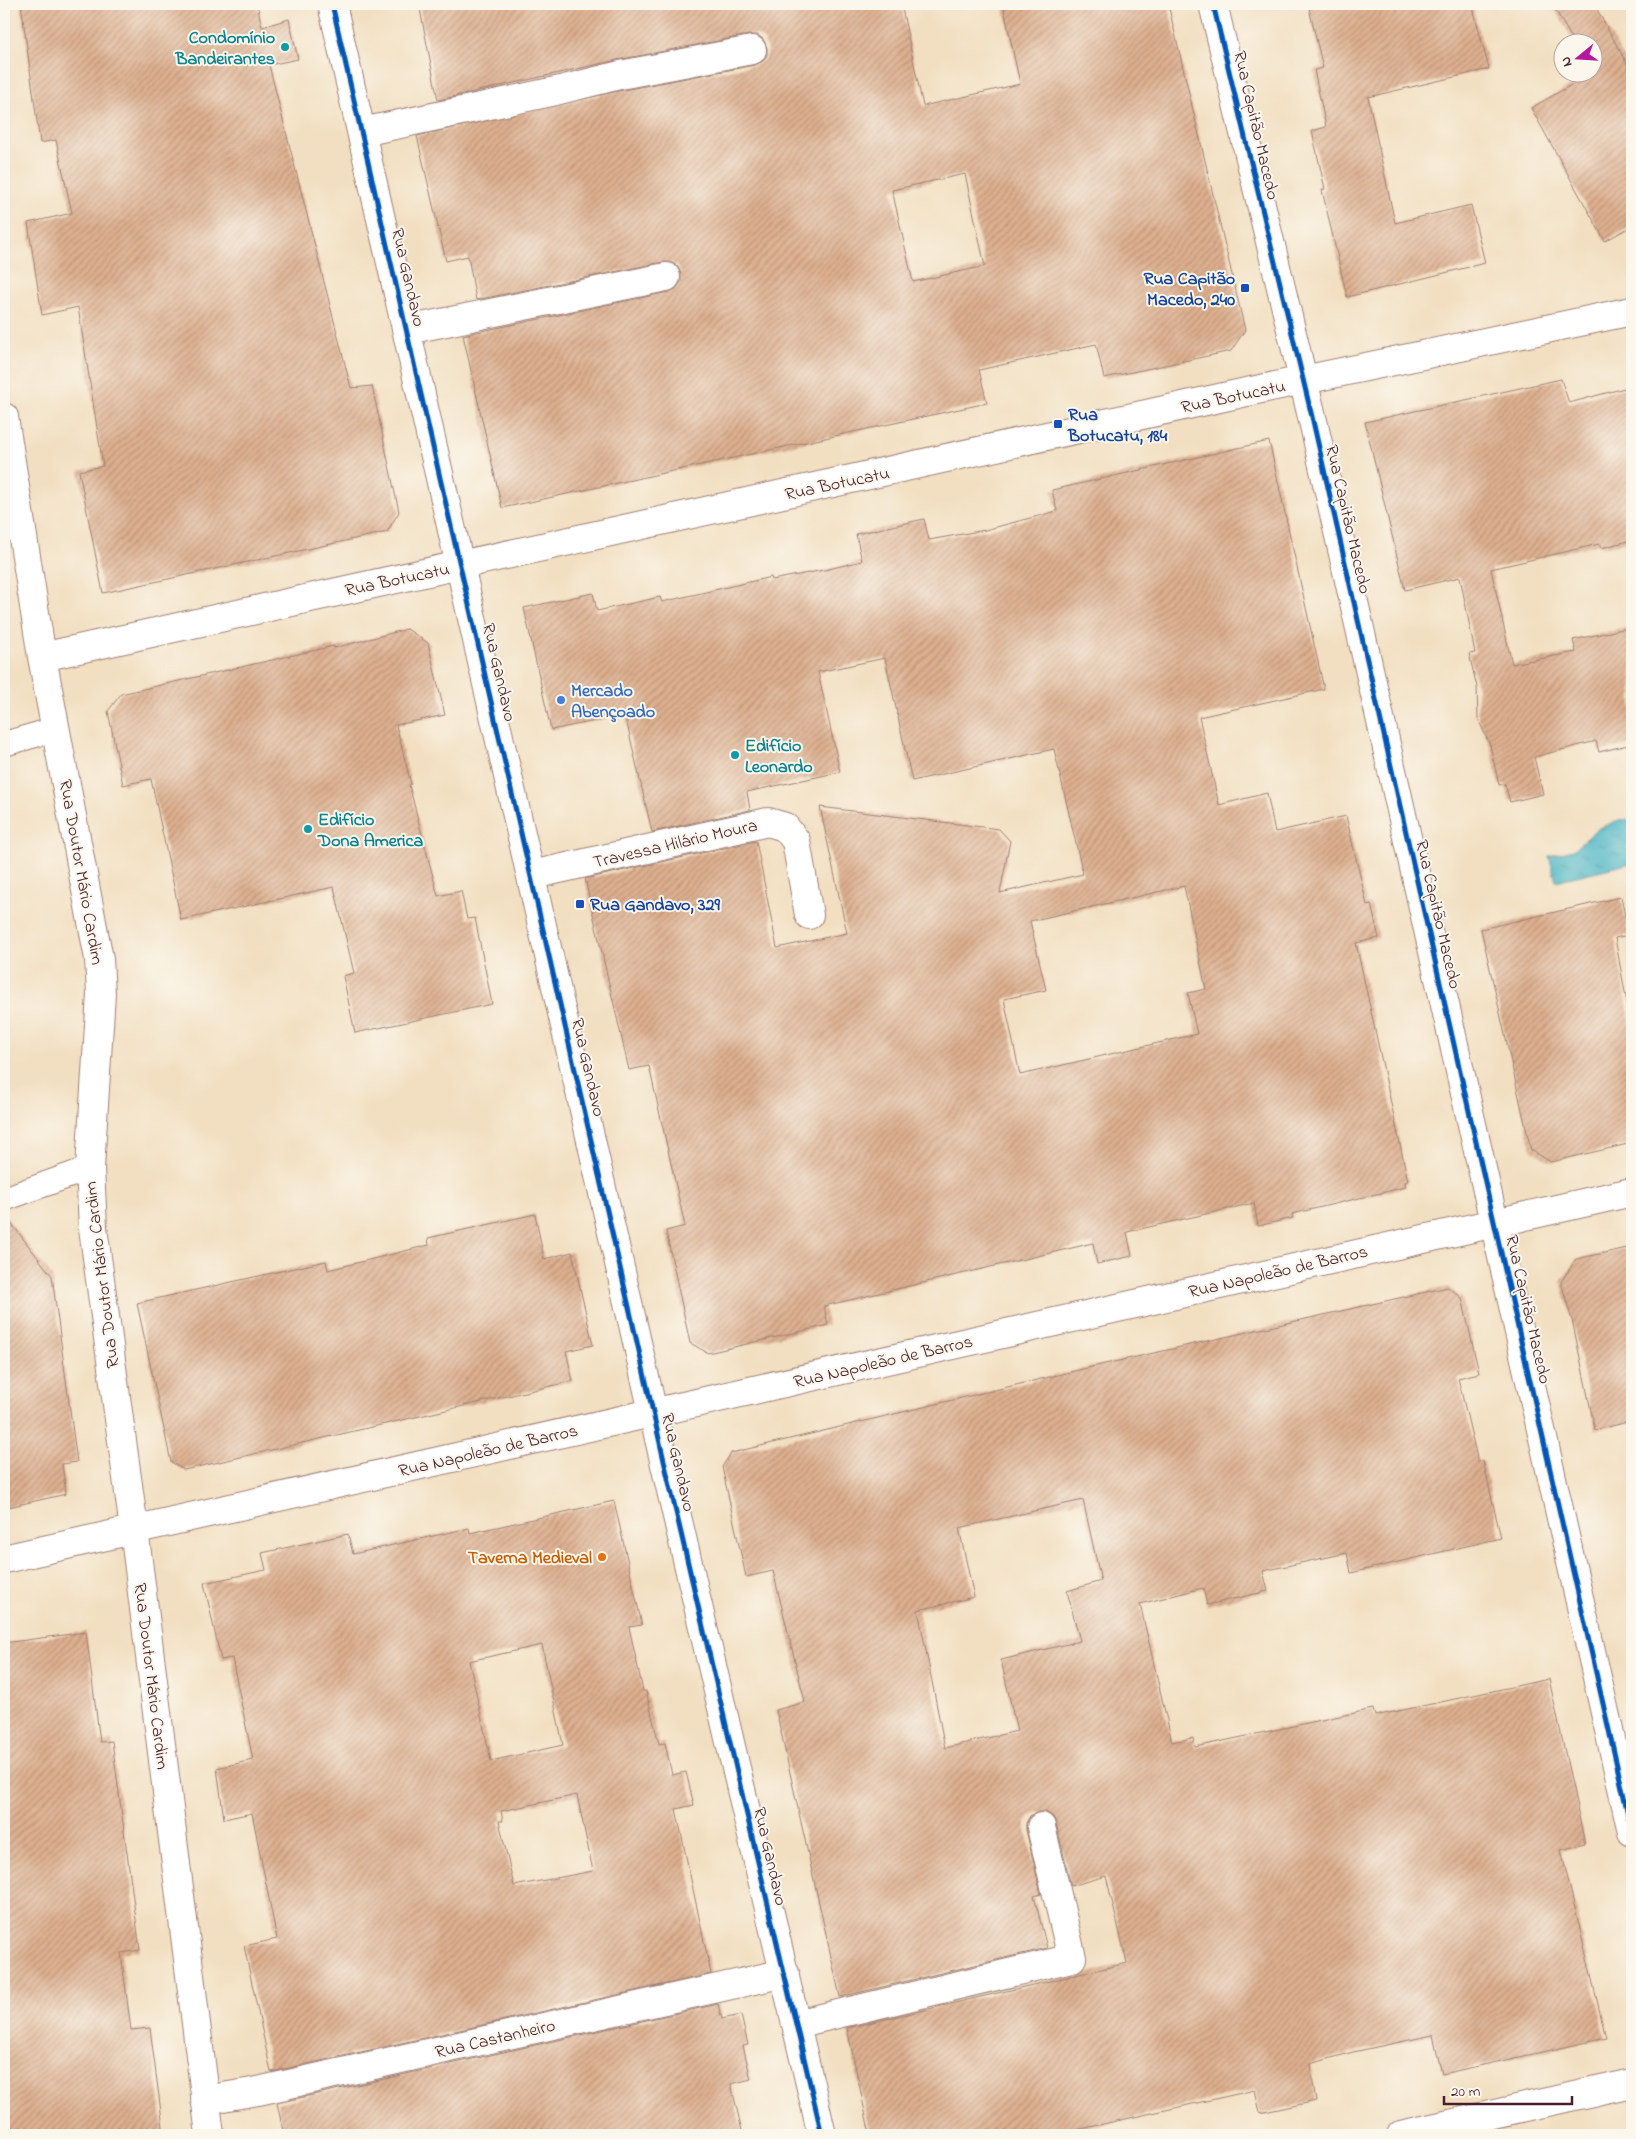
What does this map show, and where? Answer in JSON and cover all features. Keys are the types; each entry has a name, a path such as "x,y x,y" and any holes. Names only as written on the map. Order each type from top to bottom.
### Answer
{"street":[{"name":"Rua Gandavo","path":"332,4 532,875 653,1413 822,2135"},
{"name":"Rua Capitão Macedo","path":"1214,4 1303,380 1632,1832"},
{"path":"362,132 546,93 620,75 752,50"},
{"path":"407,330 666,277"},
{"name":"Rua Botucatu","path":"42,657 1303,380 1632,311"},
{"name":"Rua Doutor Mário Cardim","path":"4,417 42,657 99,959 101,994 90,1168 93,1228 134,1529 210,2135"},
{"name":"Travessa Hilário Moura","path":"532,875 768,822 786,827 796,841 810,914"},
{"name":"Rua Napoleão de Barros","path":"4,1559 1632,1192"},
{"path":"796,2024 1072,1958 1041,1827"},
{"name":"Rua Castanheiro","path":"205,2100 258,2091 785,1973"},
{"path":"1401,2135 1632,2083"}],"lane":[{"path":"4,744 56,728"},
{"path":"4,1199 90,1168"}],"water":[{"path":"1632,819 1632,863 1556,881 1549,856 1573,850 1599,828 1619,820"}],"building":[{"path":"21,4 257,4 262,27 289,19 298,59 269,65 351,388 372,386 399,512 387,532 103,593 79,471 103,466 78,307 42,315 28,223 72,213 56,140 40,143"},
{"path":"419,4 901,4 923,106 1020,84 1003,4 1168,4 1245,330 1231,351 1104,378 1096,344 979,370 987,403 502,508 463,335 669,292 676,289 681,282 681,273 677,266 671,262 663,262 476,300 468,256 446,261 417,136 623,90 755,65 763,61 767,55 767,48 763,39 757,35 749,35 617,60 438,100","holes":["965,174 985,266 913,282 892,190"]},
{"path":"1308,4 1472,4 1489,69 1368,97 1395,223 1471,205 1485,263 1347,297 1322,190 1325,189 1312,131 1326,127 1314,70 1323,68"},
{"path":"1552,4 1594,4 1632,73 1632,226 1605,241 1531,108 1576,82 1604,82 1604,32 1568,32"},
{"path":"1561,379 1569,403 1632,386 1632,540 1601,548 1599,544 1491,569 1512,664 1576,652 1573,640 1632,627 1632,744 1599,752 1596,741 1534,757 1543,794 1510,802 1505,784 1499,785 1490,745 1478,719 1477,687 1469,654 1475,653 1460,577 1405,590 1365,422"},
{"path":"1269,441 1324,689 1199,717 1219,805 1267,793 1275,832 1346,816 1367,905 1371,904 1379,938 1356,943 1408,1181 1405,1182 1406,1187 1292,1214 1293,1218 1258,1226 1254,1203 1127,1232 1132,1256 1097,1264 1093,1243 824,1306 828,1325 708,1353 690,1343 666,1231 685,1226 649,1066 629,1070 585,879 756,841 777,948 847,933 820,807 999,829 1010,841 1000,893 1083,874 1054,749 912,781 885,658 818,672 840,772 747,792 750,810 652,832 625,715 551,730 524,608 593,593 597,611 660,597 662,602 771,577 772,580 824,570 862,561 856,534 924,519 929,540 985,530 1057,511 1052,490","holes":["1184,886 1206,989 1188,993 1197,1034 1020,1075 1004,999 1046,990 1030,921"]},
{"path":"407,629 428,643 445,715 396,725 411,784 409,785 438,896 461,891 467,919 475,918 492,1004 355,1033 343,976 354,973 334,887 181,920 151,779 123,785 108,711 121,694 334,646 334,648"},
{"path":"1621,897 1629,935 1615,938 1632,1030 1632,1143 1551,1162 1531,1150 1481,929"},
{"path":"4,1214 52,1276 77,1462 62,1464 66,1494 4,1508"},
{"path":"535,1214 544,1259 572,1252 593,1345 566,1351 573,1381 184,1470 171,1462 137,1303 326,1261 328,1270 429,1245 428,1238"},
{"path":"1632,1247 1632,1421 1595,1430 1573,1324 1561,1282 1576,1259"},
{"path":"1448,1287 1462,1298 1479,1373 1458,1378 1478,1462 1483,1461 1501,1538 1351,1573 1347,1553 1263,1571 1268,1591 1207,1605 1203,1588 1140,1604 1172,1742 1193,1738 1195,1747 1373,1709 1375,1716 1549,1679 1585,1844 1561,1850 1606,2038 1442,2074 1433,2035 1353,2052 1310,2064 1316,2101 1260,2113 1255,2090 1054,2135 870,2135 847,2028 1127,1963 1106,1876 1071,1886 1056,1823 1053,1817 1046,1812 1038,1812 1030,1816 1026,1823 1026,1830 1041,1894 1034,1896 1047,1948 840,1997 776,1710 805,1702 773,1571 746,1577 722,1467 731,1453 1087,1368","holes":["1083,1500 1101,1581 1067,1591 1080,1641 1001,1660 1017,1731 945,1748 918,1610 974,1597 959,1528"]},
{"path":"614,1501 642,1625 629,1627 643,1691 646,1691 659,1744 665,1743 672,1775 686,1772 694,1805 676,1809 711,1974 271,2072 244,1946 277,1939 252,1813 224,1819 217,1768 253,1760 232,1658 221,1660 204,1583 266,1570 262,1553 348,1534 353,1554 469,1528 470,1533","holes":["542,1645 563,1745 491,1761 469,1661","577,1795 593,1871 514,1886 499,1821 503,1821 501,1811"]},
{"path":"86,1632 100,1742 112,1741 140,1950 121,1953 131,2030 150,2028 164,2135 4,2135 4,1643"},
{"path":"718,2004 722,2019 741,2015 748,2045 743,2046 751,2079 731,2084 743,2135 284,2135 277,2103"}],"cycle path":[{"path":"332,4 665,1465 822,2135"},
{"path":"1213,4 1313,421 1632,1832"}],"place":[{"name":"Condomínio Bandeirantes","path":"285,47"},
{"name":"Rua Capitão Macedo, 240","path":"1245,288"},
{"name":"Rua Botucatu, 184","path":"1058,424"},
{"name":"Mercado Abençoado","path":"561,700"},
{"name":"Edifício Leonardo","path":"735,755"},
{"name":"Edifício Dona America","path":"308,829"},
{"name":"Rua Gandavo, 329","path":"580,904"},
{"name":"Taverna Medieval","path":"602,1557"}]}
